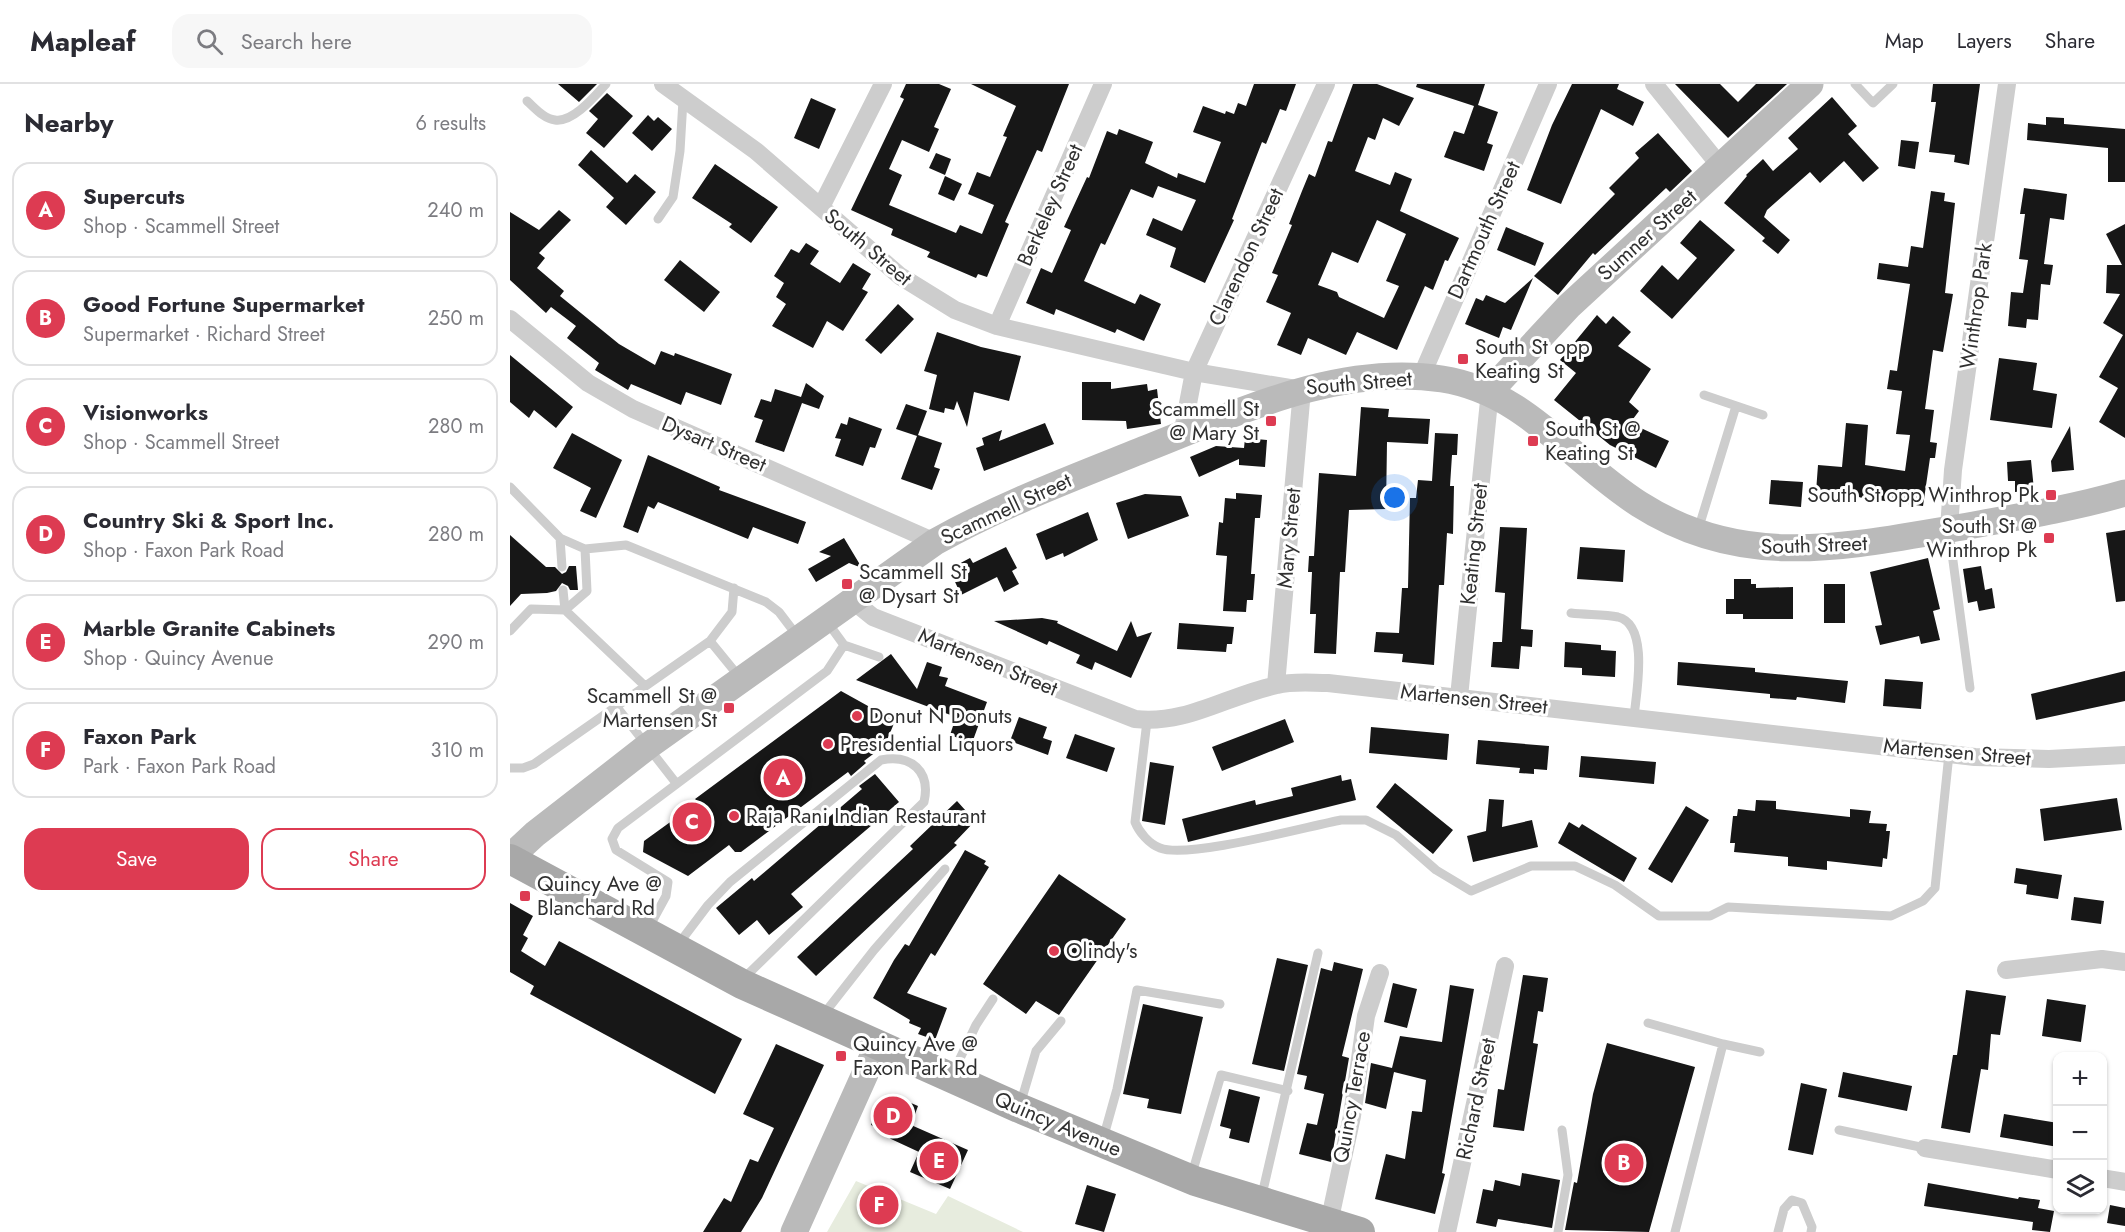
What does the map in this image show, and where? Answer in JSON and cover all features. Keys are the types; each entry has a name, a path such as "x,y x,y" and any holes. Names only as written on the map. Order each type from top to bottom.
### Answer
{"main road":[{"name":"Quincy Avenue","path":"510,858 674,949 739,982 878,1046 1102,1144 1191,1178 1360,1232"}],"street":[{"name":"South Street","path":"663,84 756,151 900,276 955,310 997,326 1194,372 1302,390 1348,380 1421,377 1452,381 1490,391 1516,407 1639,504 1673,523 1748,547 1831,548 1892,541 2025,516 2125,493"},
{"path":"821,207 883,84"},
{"name":"Berkeley Street","path":"997,326 1103,84"},
{"name":"Clarendon Street","path":"1182,435 1194,372 1326,84"},
{"name":"Dartmouth Street","path":"1421,377 1548,84"},
{"path":"1654,84 1721,167"},
{"name":"Sumner Street","path":"1490,391 1569,306 1810,84"},
{"name":"Winthrop Park","path":"1949,529 1953,470 2007,84"},
{"name":"Dysart Street","path":"510,319 588,383 633,410 935,542"},
{"name":"Scammell Street","path":"510,858 535,834 648,747 935,542 1004,506 1302,390"},
{"name":"Mary Street","path":"1276,685 1302,390"},
{"name":"Keating Street","path":"1459,696 1490,391"},
{"name":"Martensen Street","path":"852,600 873,616 1124,716 1147,721 1194,714 1276,685 1328,683 1459,696 1949,754 2023,759 2125,754"},
{"path":"2006,970 2102,959 2125,962"},
{"name":"Richard Street","path":"1447,1232 1505,966"},
{"name":"Quincy Terrace","path":"1329,1223 1352,1116 1366,1016 1380,973"},
{"path":"794,1232 878,1046"},
{"path":"1925,1148 2053,1169"},
{"path":"2107,1179 2125,1182"}],"lane":[{"path":"527,101 546,117 561,120 576,113 606,84"},
{"path":"1855,84 1873,103 1893,84"},
{"path":"658,219 672,197 680,151 683,100"},
{"path":"1704,395 1763,415"},
{"path":"1698,532 1736,406"},
{"path":"510,487 560,538 585,549 626,545 734,588 772,606 799,638"},
{"path":"1949,529 1970,688"},
{"path":"560,538 562,567"},
{"path":"510,631 531,609 565,610 587,591 585,549"},
{"path":"510,768 523,768 534,764 710,641 732,612 734,588"},
{"path":"563,590 565,610 645,686"},
{"path":"1571,614 1620,618 1628,622 1634,631 1640,660 1634,717"},
{"path":"825,619 844,645 879,657"},
{"path":"710,641 741,679"},
{"path":"646,934 669,889 668,882 616,850 612,839 618,828 827,671 844,645"},
{"path":"616,706 676,783"},
{"path":"1147,721 1135,822 1141,834 1160,848 1190,851 1341,820 1366,820 1396,835 1436,870 1471,891 1531,866 1575,866 1615,885 1659,916 1710,916 1728,907 1891,916 1923,901 1935,888 1949,754"},
{"path":"674,949 708,905 730,882 881,760 902,760 912,764 923,773 927,784 924,802 739,982"},
{"path":"820,1020 874,950 945,869"},
{"path":"1260,1201 1288,1091 1318,953"},
{"path":"1102,1144 1117,1089 1137,990 1220,1004"},
{"path":"951,1078 976,1024 993,999"},
{"path":"1019,1108 1036,1051 1061,1021"},
{"path":"1648,1023 1760,1052"},
{"path":"1675,1232 1724,1044"},
{"path":"1191,1178 1221,1076 1288,1091"},
{"path":"1558,1232 1568,1175 1562,1130"},
{"path":"1839,1130 1925,1148"},
{"path":"1778,1232 1784,1209 1792,1200 1802,1203 1812,1227 1811,1232"}],"shaded area":[{"path":"856,1181 936,1214 948,1196 1023,1232 827,1232"}],"building":[{"path":"558,84 597,84 579,102"},
{"path":"906,84 939,84 951,89 934,127 939,129 929,152 902,140 889,169 902,175 889,205 956,233 960,225 982,234 994,205 968,194 977,172 990,177 1007,137 1003,136 1016,106 971,84 1069,84 1042,152 1037,150 1005,222 1009,224 987,277 978,274 976,278 927,257 930,252 891,235 893,229 851,210 904,99 900,97"},
{"path":"1254,84 1296,84 1286,111 1280,109 1266,144 1262,142 1232,219 1234,220 1205,283 1170,267 1176,248 1146,235 1153,218 1182,231 1196,200 1158,186 1153,198 1131,189 1105,245 1101,243 1084,281 1135,304 1140,294 1161,304 1144,341 1117,329 1115,333 1056,309 1054,315 1026,303 1041,268 1052,273 1071,230 1064,227 1087,177 1089,178 1107,131 1117,135 1119,129 1153,142 1145,163 1177,178 1178,173 1205,183 1221,142 1193,132 1203,106 1225,114 1226,111 1234,114 1238,103 1246,106"},
{"path":"1353,84 1377,84 1414,98 1399,126 1383,118 1375,140 1368,137 1355,171 1390,185 1395,172 1412,179 1400,211 1459,238 1448,261 1445,260 1433,290 1425,286 1397,350 1357,332 1346,355 1308,338 1301,355 1277,345 1291,313 1266,302 1278,275 1272,273 1292,225 1289,224 1309,174 1315,177 1328,141 1332,142","holes":["1377,220 1406,234 1386,281 1399,286 1384,318 1339,297 1337,292 1318,285 1332,252 1358,263"]},
{"path":"1417,84 1485,84 1478,105 1498,112 1487,143 1493,145 1484,171 1444,157 1454,131 1464,134 1474,106 1416,87"},
{"path":"1572,84 1619,84 1617,89 1644,102 1633,126 1601,109 1561,204 1527,190 1552,125"},
{"path":"1675,84 1720,84 1738,102 1756,84 1787,84 1728,138"},
{"path":"1933,84 1980,84 1969,165 1954,162 1955,155 1929,152 1936,102 1931,102"},
{"path":"607,93 633,116 604,148 586,133 598,119 589,111"},
{"path":"1832,97 1857,126 1848,134 1879,168 1863,182 1844,161 1820,183 1810,172 1767,210 1764,217 1790,240 1778,254 1762,241 1765,238 1724,203 1746,175 1763,159 1773,171 1798,149 1788,138"},
{"path":"811,98 836,109 819,149 794,138"},
{"path":"648,115 654,121 658,117 672,129 652,151 632,133"},
{"path":"2046,117 2064,118 2064,124 2125,129 2125,182 2108,182 2108,148 2027,140 2028,123 2046,125"},
{"path":"1658,133 1692,171 1670,192 1666,188 1595,255 1593,253 1558,295 1534,276 1615,194 1609,188 1639,158 1635,153"},
{"path":"1901,140 1919,142 1915,169 1898,166"},
{"path":"591,150 627,183 635,174 656,192 626,225 606,207 614,198 578,165"},
{"path":"936,153 951,159 945,175 929,168"},
{"path":"715,164 778,207 751,243 729,227 732,224 692,198"},
{"path":"945,176 962,184 954,201 938,194"},
{"path":"2024,188 2067,194 2064,220 2050,218 2044,264 2053,265 2050,285 2041,284 2038,320 2027,319 2026,328 2008,326 2011,292 2023,293 2028,260 2019,259 2025,214 2020,214"},
{"path":"1931,191 1945,193 1944,201 1955,203 1945,293 1953,294 1943,352 1933,350 1925,409 1934,410 1930,442 1937,443 1935,458 1930,458 1923,506 1862,498 1853,495 1851,486 1845,487 1845,494 1816,492 1818,465 1842,467 1846,423 1868,425 1865,465 1905,471 1910,435 1896,434 1902,391 1887,389 1890,370 1897,371 1910,284 1877,279 1879,263 1908,267 1911,246 1923,248"},
{"path":"559,210 571,220 539,253 545,258 537,268 564,291 560,296 619,344 655,365 661,351 674,356 675,353 732,374 721,405 686,392 681,405 631,384 628,390 595,370 599,363 567,338 576,326 551,307 546,313 510,280 510,212 539,230"},
{"path":"1700,220 1735,250 1672,319 1640,291 1662,265 1678,280 1697,258 1680,243"},
{"path":"2125,224 2125,438 2099,422 2118,388 2099,377 2123,335 2103,323 2120,294 2106,293 2107,265 2122,265 2106,234"},
{"path":"1506,227 1544,243 1535,266 1497,250"},
{"path":"806,243 819,251 810,264 840,283 853,263 871,274 862,289 868,292 843,331 827,321 813,348 772,326 786,304 776,297 784,283 774,276 791,249 799,253"},
{"path":"680,260 720,292 704,312 664,280"},
{"path":"1533,278 1511,330 1503,327 1499,338 1465,324 1476,298 1483,301 1486,295 1505,303"},
{"path":"898,304 914,319 881,354 865,340"},
{"path":"1597,315 1606,324 1613,316 1631,332 1618,346 1651,369 1629,402 1639,411 1630,423 1669,441 1656,468 1610,445 1554,400 1576,373 1560,360"},
{"path":"937,332 981,347 1021,356 1009,401 974,392 967,427 957,401 954,410 945,408 944,413 929,409 937,375 924,371"},
{"path":"510,355 573,407 556,428 534,410 529,418 510,402"},
{"path":"1999,358 2037,363 2033,390 2057,394 2052,428 1990,420"},
{"path":"1082,382 1111,382 1111,389 1147,384 1148,391 1157,389 1161,424 1127,429 1126,421 1082,420"},
{"path":"806,383 824,396 819,409 802,403 784,452 755,442 763,420 754,417 761,399 771,402 775,389 801,397"},
{"path":"906,404 927,411 918,435 942,443 934,467 940,469 932,490 901,479 917,436 896,429"},
{"path":"1361,407 1389,409 1388,417 1430,419 1428,444 1387,442 1386,509 1349,510 1345,572 1340,572 1336,654 1314,653 1316,614 1310,614 1312,572 1308,572 1309,556 1314,556 1319,473 1356,476"},
{"path":"849,417 882,429 875,448 870,447 863,466 835,456 841,439 835,438 841,423 847,425"},
{"path":"1045,423 1054,444 984,471 976,448 984,445 982,438 1002,430 999,441"},
{"path":"2070,426 2074,470 2052,472 2051,461"},
{"path":"572,433 622,460 596,518 580,511 591,488 553,468"},
{"path":"1435,433 1458,434 1457,455 1452,455 1450,486 1454,486 1453,534 1447,533 1444,585 1439,585 1434,665 1402,662 1403,654 1374,652 1376,632 1399,633 1402,588 1408,588 1410,498 1416,498 1418,480 1432,481"},
{"path":"1245,438 1267,440 1265,467 1239,465 1239,459 1199,477 1190,457 1216,446 1244,448"},
{"path":"648,455 720,487 719,490 806,522 798,544 753,527 748,539 658,502 654,509 648,506 638,533 623,527"},
{"path":"2031,460 2034,490 2015,492 2015,481 2008,481 2007,462"},
{"path":"1771,480 1803,482 1801,507 1769,504"},
{"path":"1236,493 1262,495 1260,518 1255,518 1251,574 1255,574 1253,600 1247,600 1246,612 1223,611 1227,556 1216,555 1219,522 1223,523 1225,498 1236,499"},
{"path":"1145,494 1181,496 1189,516 1128,539 1116,503"},
{"path":"1088,512 1098,540 1064,557 1063,553 1046,560 1036,534"},
{"path":"1500,527 1527,528 1521,629 1533,630 1532,647 1521,646 1519,669 1491,667 1493,642 1502,642 1505,593 1495,592"},
{"path":"2125,530 2125,601 2116,602 2106,533"},
{"path":"510,535 546,567 555,567 562,574 569,566 576,566 578,590 570,590 562,583 556,591 521,594 510,606"},
{"path":"844,538 862,568 849,563 816,582 808,569 831,556 819,552"},
{"path":"1006,547 1017,568 1012,571 1019,584 1004,592 997,577 961,595 951,573 955,571 953,567 970,558 973,563"},
{"path":"1580,547 1625,550 1623,582 1577,579"},
{"path":"1928,558 1940,609 1933,611 1940,640 1921,644 1919,636 1880,645 1875,626 1882,625 1870,572"},
{"path":"1981,566 1985,590 1992,588 1995,608 1979,611 1977,601 1968,603 1963,569"},
{"path":"1734,579 1751,579 1751,584 1756,584 1756,588 1793,587 1793,619 1743,619 1743,614 1726,614 1726,599 1734,599"},
{"path":"1824,584 1845,584 1845,623 1824,623"},
{"path":"1042,618 1058,621 1057,623 1117,651 1131,621 1137,637 1152,632 1131,678 1095,662 1092,670 1076,663 1080,655 1049,641 1047,645 994,621"},
{"path":"1179,623 1234,627 1232,644 1227,644 1226,652 1177,649"},
{"path":"1565,642 1601,645 1601,650 1616,651 1615,677 1582,675 1582,668 1564,667"},
{"path":"891,654 917,689 927,662 942,667 939,676 948,678 945,686 987,702 972,743 950,735 956,717 856,680"},
{"path":"1678,662 1755,668 1755,672 1848,681 1845,703 1797,697 1796,700 1770,698 1770,694 1677,685"},
{"path":"2125,671 2125,701 2036,720 2031,694"},
{"path":"1885,679 1923,682 1921,709 1883,706"},
{"path":"841,691 895,721 885,745 864,761 866,763 851,776 848,772 741,852 735,852 729,845 688,876 643,852 644,841 698,802 695,799"},
{"path":"1019,717 1047,727 1043,738 1052,741 1048,755 1010,741"},
{"path":"1285,719 1294,742 1222,771 1212,747"},
{"path":"1371,727 1449,734 1447,760 1369,753"},
{"path":"1075,734 1115,748 1107,772 1066,758"},
{"path":"1478,740 1549,746 1547,770 1534,769 1534,774 1519,773 1520,768 1476,764"},
{"path":"1581,756 1656,762 1654,784 1579,777"},
{"path":"1150,762 1174,766 1165,825 1142,821"},
{"path":"875,774 899,802 791,894 803,907 769,935 757,920 739,935 716,908 752,878 754,881 862,789 859,786"},
{"path":"1341,775 1342,781 1351,779 1356,800 1188,842 1182,819 1255,800 1256,805 1293,796 1291,788"},
{"path":"1395,783 1453,830 1433,854 1376,807"},
{"path":"2117,798 2122,830 2044,841 2040,809"},
{"path":"1489,799 1504,800 1502,827 1532,820 1538,847 1473,862 1467,836 1486,831"},
{"path":"1756,800 1776,801 1776,809 1850,817 1850,809 1871,811 1869,823 1887,824 1886,831 1890,831 1887,859 1883,858 1882,867 1827,861 1827,870 1788,866 1788,857 1734,852 1735,843 1730,843 1733,816 1737,816 1738,809 1755,811"},
{"path":"957,801 975,821 954,843 957,845 816,976 797,957 913,849 910,846"},
{"path":"1686,806 1709,820 1672,883 1648,869"},
{"path":"1569,822 1579,828 1582,824 1637,858 1624,882 1558,843"},
{"path":"965,850 986,861 984,864 989,867 935,956 931,953 907,993 947,1008 935,1040 918,1034 921,1028 909,1023 910,1020 873,998 905,944 909,946"},
{"path":"2016,868 2062,875 2058,899 2026,894 2027,885 2014,883"},
{"name":"Olindy's","path":"1059,874 1126,919 1059,1015 1036,1001 1026,1014 983,984"},
{"path":"2074,897 2104,901 2101,924 2071,920"},
{"path":"510,903 533,916 523,935 528,938 521,951 545,966 559,941 742,1039 715,1094 530,994 534,986 510,972"},
{"path":"1277,958 1308,965 1284,1071 1252,1064"},
{"path":"1334,962 1363,969 1342,1056 1349,1058 1331,1162 1299,1154 1307,1123 1317,1125 1324,1094 1304,1089 1307,1076 1297,1074 1321,968 1332,971"},
{"path":"1523,975 1548,978 1543,1012 1538,1011 1533,1043 1538,1044 1524,1131 1493,1127 1498,1089 1504,1090"},
{"path":"1393,983 1417,989 1407,1028 1384,1022"},
{"path":"1450,985 1474,989 1442,1173 1445,1174 1435,1214 1375,1199 1386,1154 1405,1159 1412,1111 1422,1112 1426,1080 1394,1072 1386,1109 1365,1103 1371,1063 1392,1068 1400,1036 1442,1042"},
{"path":"1966,990 2006,996 2000,1035 1991,1034 1988,1070 1981,1069 1970,1133 1941,1128 1953,1055 1957,1055"},
{"path":"2047,999 2086,1005 2081,1042 2042,1036"},
{"path":"1143,1004 1203,1017 1181,1114 1147,1108 1149,1099 1123,1094"},
{"path":"1607,1043 1695,1067 1649,1232 1565,1230 1574,1182 1577,1183 1593,1094"},
{"path":"776,1044 824,1065 762,1198 741,1232 703,1232 724,1198 731,1202 750,1159 758,1162 774,1128 743,1114"},
{"path":"1843,1072 1912,1086 1907,1111 1838,1097"},
{"path":"1801,1083 1827,1089 1813,1155 1788,1150"},
{"path":"1229,1089 1260,1097 1249,1143 1229,1138 1231,1129 1220,1126"},
{"path":"883,1097 895,1102 897,1097 918,1106 911,1125 968,1150 950,1189 910,1172 919,1152 891,1139 888,1136 889,1132 871,1125"},
{"path":"2004,1114 2053,1122 2053,1146 2000,1137"},
{"path":"1522,1173 1560,1180 1552,1228 1498,1219 1496,1227 1476,1223 1483,1189 1493,1191 1495,1180 1520,1186"},
{"path":"1928,1183 2018,1199 2019,1197 2040,1200 2038,1208 2053,1211 2053,1214 2050,1232 2032,1230 2033,1222 1924,1206"},
{"path":"1087,1185 1116,1194 1104,1232 1075,1224"},
{"path":"2110,1205 2125,1208 2125,1226 2107,1223"}],"place":[{"name":"South St opp Keating St","path":"1463,359"},
{"name":"Scammell St @ Mary St","path":"1271,421"},
{"name":"South St @ Keating St","path":"1533,441"},
{"name":"South St opp Winthrop Pk","path":"2051,495"},
{"name":"South St @ Winthrop Pk","path":"2049,538"},
{"name":"Scammell St @ Dysart St","path":"847,584"},
{"name":"Scammell St @ Martensen St","path":"729,708"},
{"name":"Donut N Donuts","path":"857,716"},
{"name":"Presidential Liquors","path":"828,744"},
{"name":"Supercuts","path":"783,778"},
{"name":"Raja Rani Indian Restaurant","path":"734,816"},
{"name":"Visionworks","path":"692,822"},
{"name":"Quincy Ave @ Blanchard Rd","path":"525,896"},
{"name":"Olindy's","path":"1054,951"},
{"name":"Quincy Ave @ Faxon Park Rd","path":"841,1056"},
{"name":"Country Ski & Sport Inc.","path":"893,1116"},
{"name":"Marble Granite Cabinets","path":"939,1161"},
{"name":"Good Fortune Supermarket","path":"1624,1163"},
{"name":"Faxon Park","path":"879,1205"}]}
